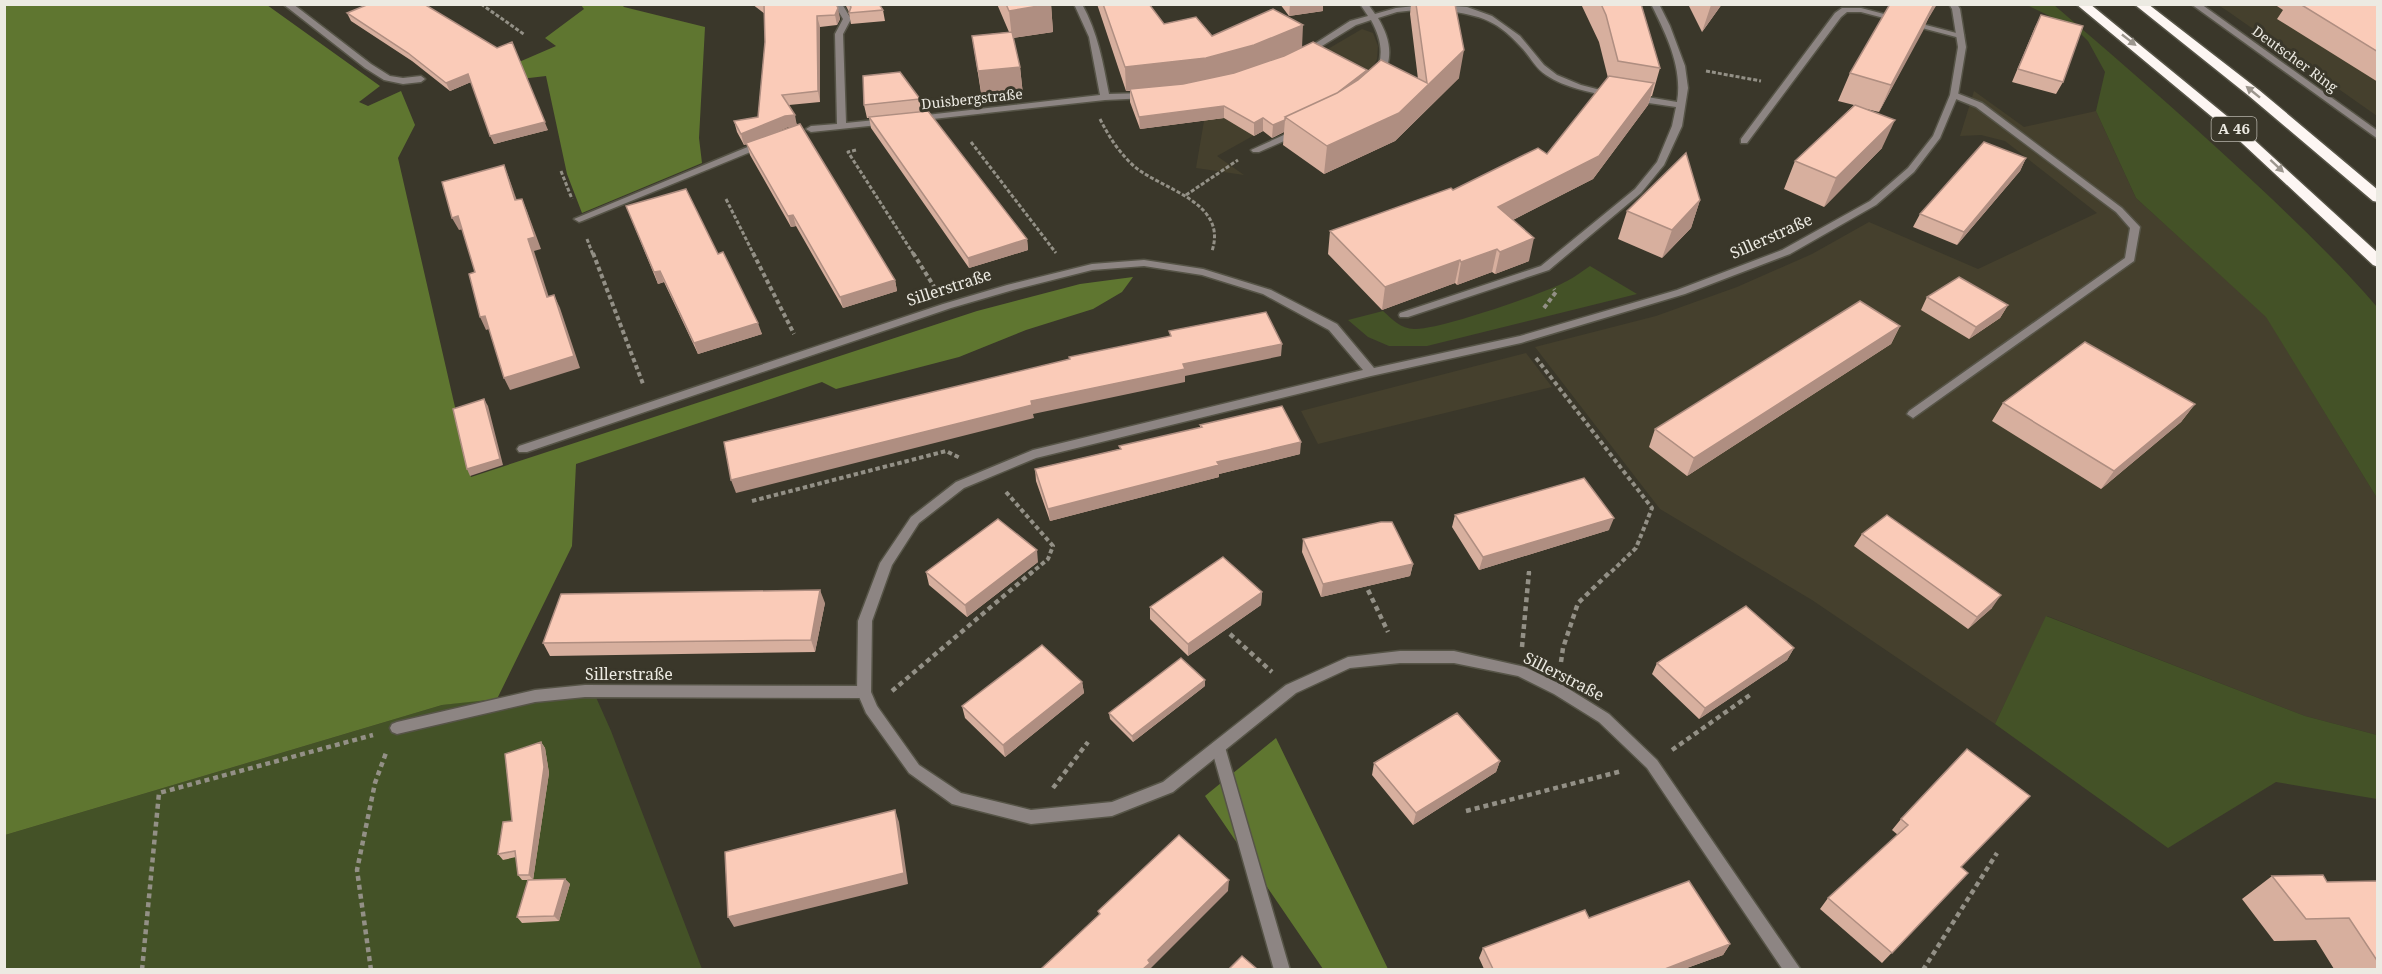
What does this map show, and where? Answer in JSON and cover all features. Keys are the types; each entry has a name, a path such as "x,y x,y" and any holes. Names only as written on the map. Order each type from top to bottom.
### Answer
{"highway":[{"name":"A 46","path":"2082,4 2132,42 2276,164 2378,262"},
{"name":"A 46","path":"2140,4 2254,93 2378,198"}],"street":[{"path":"287,4 387,78 403,81 421,79"},
{"path":"838,4 848,19 839,34 842,126"},
{"path":"1078,4 1096,46 1105,98"},
{"path":"1364,4 1374,18 1387,47 1387,61 1378,78 1371,84"},
{"path":"1404,315 1545,268 1638,191 1661,163 1677,126 1684,88 1681,66 1655,4"},
{"name":"Sillerstraße","path":"1793,969 1652,764 1604,718 1559,690 1520,671 1454,657 1400,657 1348,663 1291,689 1168,787 1112,809 1031,817 957,799 914,769 871,709 864,692 865,621 886,563 915,520 960,484 987,472 1033,454 1554,330 1681,292 1786,252 1831,229 1874,203 1911,170 1937,136 1954,95 1962,48 1953,4"},
{"name":"Deutscher Ring","path":"2195,4 2378,136"},
{"path":"1295,57 1353,23 1396,10 1424,7 1473,11 1494,18 1509,28 1546,71 1569,83 1600,92 1681,105"},
{"path":"1744,141 1838,15 1845,10 1900,16 1960,35"},
{"name":"Duisbergstraße","path":"913,119 1090,99 1158,94"},
{"path":"1913,414 2130,259 2134,227 2119,210 1979,105 1954,95"},
{"name":"Duisbergstraße","path":"806,129 901,120"},
{"path":"1256,150 1310,126"},
{"path":"579,219 771,140"},
{"name":"Sillerstraße","path":"523,448 1011,287 1092,267 1144,264 1203,272 1267,292 1334,327 1371,372"},
{"name":"Sillerstraße","path":"397,728 536,696 585,691 864,692"},
{"path":"1218,747 1282,969"}],"path":[{"path":"481,4 525,35"},
{"path":"1681,66 1785,85"},
{"path":"1090,99 1112,143 1126,159 1150,177 1199,202 1216,238"},
{"path":"971,142 1048,242"},
{"path":"853,150 848,152 923,269"},
{"path":"1186,195 1229,164 1256,150"},
{"path":"561,171 572,198"},
{"path":"726,199 783,313"},
{"path":"587,239 651,404"},
{"path":"1545,268 1556,292 1540,312 1554,330"},
{"path":"1521,339 1652,508 1636,548 1578,603 1563,648 1559,690"},
{"path":"752,501 946,451 987,472 1053,546 1048,559 871,709"},
{"path":"1520,671 1530,571"},
{"path":"1368,590 1400,657"},
{"path":"1230,634 1291,689"},
{"path":"142,969 159,793 397,728"},
{"path":"371,969 357,870 375,783 397,728"},
{"path":"1031,817 1088,742"},
{"path":"1923,969 1997,853"}],"shaded area":[{"path":"2218,5 2377,5 2377,116 2226,10"},
{"path":"1362,29 1373,33 1378,46 1377,59 1372,69 1217,156 1244,175 1196,168 1204,121 1199,96 1304,63"},
{"path":"1974,91 2024,127 2096,111 2136,198 2266,316 2377,498 2377,735 2305,716 2047,616 1995,724 1812,600 1660,509 1535,347 1656,316 1737,287 1812,254 1869,222 1978,269 2097,213 2005,141 1981,135 1960,136"},
{"path":"1526,353 1552,387 1318,444 1301,411"}],"green space":[{"path":"5,5 267,5 380,86 359,102 368,106 401,91 415,125 398,158 471,477 977,311 1080,284 1133,277 1122,292 1093,309 1026,330 959,357 836,389 822,382 576,464 572,546 497,699 442,705 5,835"},
{"path":"581,5 622,5 705,27 699,138 702,163 582,213 567,174 546,76 470,83 556,46 545,38 584,9"},
{"path":"2027,5 2054,5 2109,52 2272,199 2339,265 2377,307 2377,498 2266,317 2136,198 2096,111 2105,72 2088,41 2076,29"},
{"path":"1590,266 1637,294 1427,346 1389,346 1368,337 1348,320 1383,311 1397,323 1409,329 1444,324 1555,287"},
{"path":"2046,616 2305,716 2377,735 2377,799 2276,782 2168,848 1995,724"},
{"path":"591,686 611,731 702,969 5,970 5,835 442,705"},
{"path":"1276,738 1388,969 1323,969 1205,796"}],"building":[{"path":"369,4 424,4 497,48 512,42 545,122 490,136 468,74 446,83 408,53 347,13"},
{"path":"764,4 836,4 838,8 835,15 817,16 818,91 782,95 795,115 785,116 741,134 734,121 758,117 765,42"},
{"path":"849,4 879,4 883,10 849,13 851,7"},
{"path":"1006,4 1050,4 1009,11"},
{"path":"1103,4 1149,4 1164,24 1196,17 1212,36 1273,9 1303,25 1254,45 1206,58 1125,67"},
{"path":"1416,4 1455,4 1464,50 1399,113 1327,146 1285,117 1337,93 1358,80 1381,60 1427,83"},
{"path":"1601,4 1641,4 1660,68 1618,61"},
{"path":"1890,4 1934,4 1891,85 1850,73"},
{"path":"2300,4 2378,4 2378,52"},
{"path":"2041,15 2083,26 2063,82 2018,69"},
{"path":"1012,32 1020,67 978,71 972,36"},
{"path":"1313,42 1367,70 1337,93 1273,125 1263,118 1254,123 1224,106 1139,117 1130,89 1183,84 1234,73 1284,56"},
{"path":"900,72 920,99 864,105 863,76"},
{"path":"1609,76 1654,83 1599,156 1498,207 1534,238 1500,252 1497,249 1461,262 1460,260 1385,287 1330,231 1451,188 1453,190 1538,148 1547,154"},
{"path":"1855,105 1895,120 1836,178 1795,161"},
{"path":"928,111 1027,239 968,258 869,117"},
{"path":"800,124 895,280 840,297 793,215 788,216 746,143"},
{"path":"1984,142 2026,158 1964,232 1920,214"},
{"path":"1686,153 1700,200 1672,230 1627,211"},
{"path":"504,165 515,200 522,199 535,237 528,239 547,297 554,295 574,356 504,378 485,316 480,317 469,274 475,272 458,216 452,218 442,182"},
{"path":"686,189 718,254 723,252 758,323 694,343 660,271 654,272 626,206"},
{"path":"1959,277 2008,305 1976,327 1927,297"},
{"path":"1860,301 1900,326 1694,458 1655,429"},
{"path":"1266,312 1282,344 1183,364 1185,369 1031,401 1032,405 731,480 724,442 1070,359 1069,357 1171,336 1169,331"},
{"path":"2085,342 2195,404 2114,471 2003,403"},
{"path":"484,399 500,459 467,469 453,409"},
{"path":"1282,406 1301,442 1217,462 1219,465 1048,509 1035,469 1121,449 1119,446"},
{"path":"1584,478 1614,518 1483,557 1455,515"},
{"path":"1887,515 2001,595 1977,617 1862,534"},
{"path":"998,519 1037,550 965,605 926,572"},
{"path":"1381,522 1392,522 1413,564 1323,584 1303,539"},
{"path":"1223,557 1262,592 1188,644 1150,607"},
{"path":"820,590 811,640 543,643 561,594"},
{"path":"1746,606 1794,648 1705,708 1657,663"},
{"path":"1042,645 1082,682 1003,745 962,706"},
{"path":"1181,658 1205,680 1132,736 1109,713"},
{"path":"1457,713 1500,761 1416,813 1374,763"},
{"path":"541,742 544,767 529,875 518,875 515,851 498,854 503,822 512,821 505,754"},
{"path":"1967,749 2030,796 1961,867 1968,873 1892,953 1828,898 1908,825 1901,819"},
{"path":"895,810 904,873 728,917 725,852"},
{"path":"1179,835 1229,880 1148,960 1150,963 1143,969 1041,969 1100,914 1098,911"},
{"path":"2323,875 2327,882 2378,881 2378,962 2349,918 2306,919 2272,876"},
{"path":"565,879 554,916 517,917 528,880"},
{"path":"1689,881 1730,944 1665,969 1493,969 1483,948 1585,910 1589,918"},
{"path":"1242,956 1257,969 1229,969"}]}
